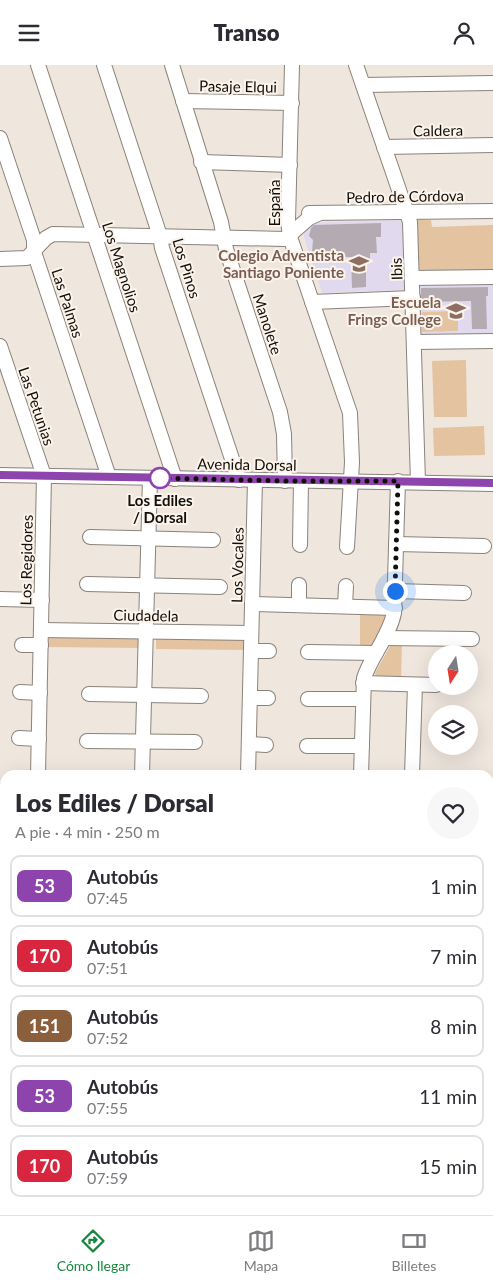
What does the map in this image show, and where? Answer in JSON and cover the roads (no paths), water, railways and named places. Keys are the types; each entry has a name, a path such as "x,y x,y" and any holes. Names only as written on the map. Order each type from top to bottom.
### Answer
{"street":[{"name":"Los Magnolios","path":"38,65 175,479"},
{"name":"Los Pinos","path":"104,65 239,480"},
{"name":"Manolete","path":"172,65 222,225 223,238 282,419 286,481"},
{"name":"España","path":"292,65 288,221 290,237 350,413 352,462 347,547"},
{"name":"Ibis","path":"356,65 410,222 418,482"},
{"path":"363,85 493,83"},
{"name":"Pasaje Elqui","path":"183,101 292,103"},
{"name":"Las Palmas","path":"0,138 34,240 34,252 109,477"},
{"name":"Caldera","path":"384,147 493,145"},
{"path":"201,162 290,165"},
{"name":"Pedro de Córdova","path":"266,238 276,233 293,215 298,213 493,211"},
{"path":"0,259 22,260 27,258 49,235 266,238 279,240 290,237 309,218 318,214"},
{"path":"412,278 493,277"},
{"path":"312,302 413,298"},
{"path":"414,342 493,341"},
{"name":"Las Petunias","path":"0,346 44,476"},
{"name":"Avenida Dorsal","path":"0,475 255,481 350,480 493,483"},
{"name":"Los Regidores","path":"38,770 44,476"},
{"path":"142,770 150,478"},
{"name":"Los Vocales","path":"248,770 255,481"},
{"path":"300,545 301,481"},
{"path":"361,770 363,683 368,668 392,623 395,608 398,481"},
{"path":"90,537 213,540"},
{"path":"396,544 484,546"},
{"path":"87,584 220,587"},
{"path":"299,585 299,605"},
{"path":"345,607 346,586"},
{"path":"395,591 464,593"},
{"path":"0,599 42,600"},
{"path":"252,604 395,608"},
{"name":"Ciudadela","path":"41,630 251,633"},
{"path":"384,638 472,639"},
{"path":"22,645 41,645"},
{"path":"251,651 269,651"},
{"path":"308,652 376,653"},
{"path":"363,683 428,685"},
{"path":"412,770 415,685"},
{"path":"20,692 40,693"},
{"path":"89,694 201,696"},
{"path":"250,698 268,698"},
{"path":"308,699 362,699"},
{"path":"19,738 39,739"},
{"path":"87,741 195,742"},
{"path":"249,744 266,745"},
{"path":"307,746 362,746"}],"place":[{"name":"Colegio Adventista Santiago Poniente","path":"359,264"},
{"name":"Escuela Frings College","path":"456,311"},
{"name":"Los Ediles / Dorsal","path":"160,478"}]}
